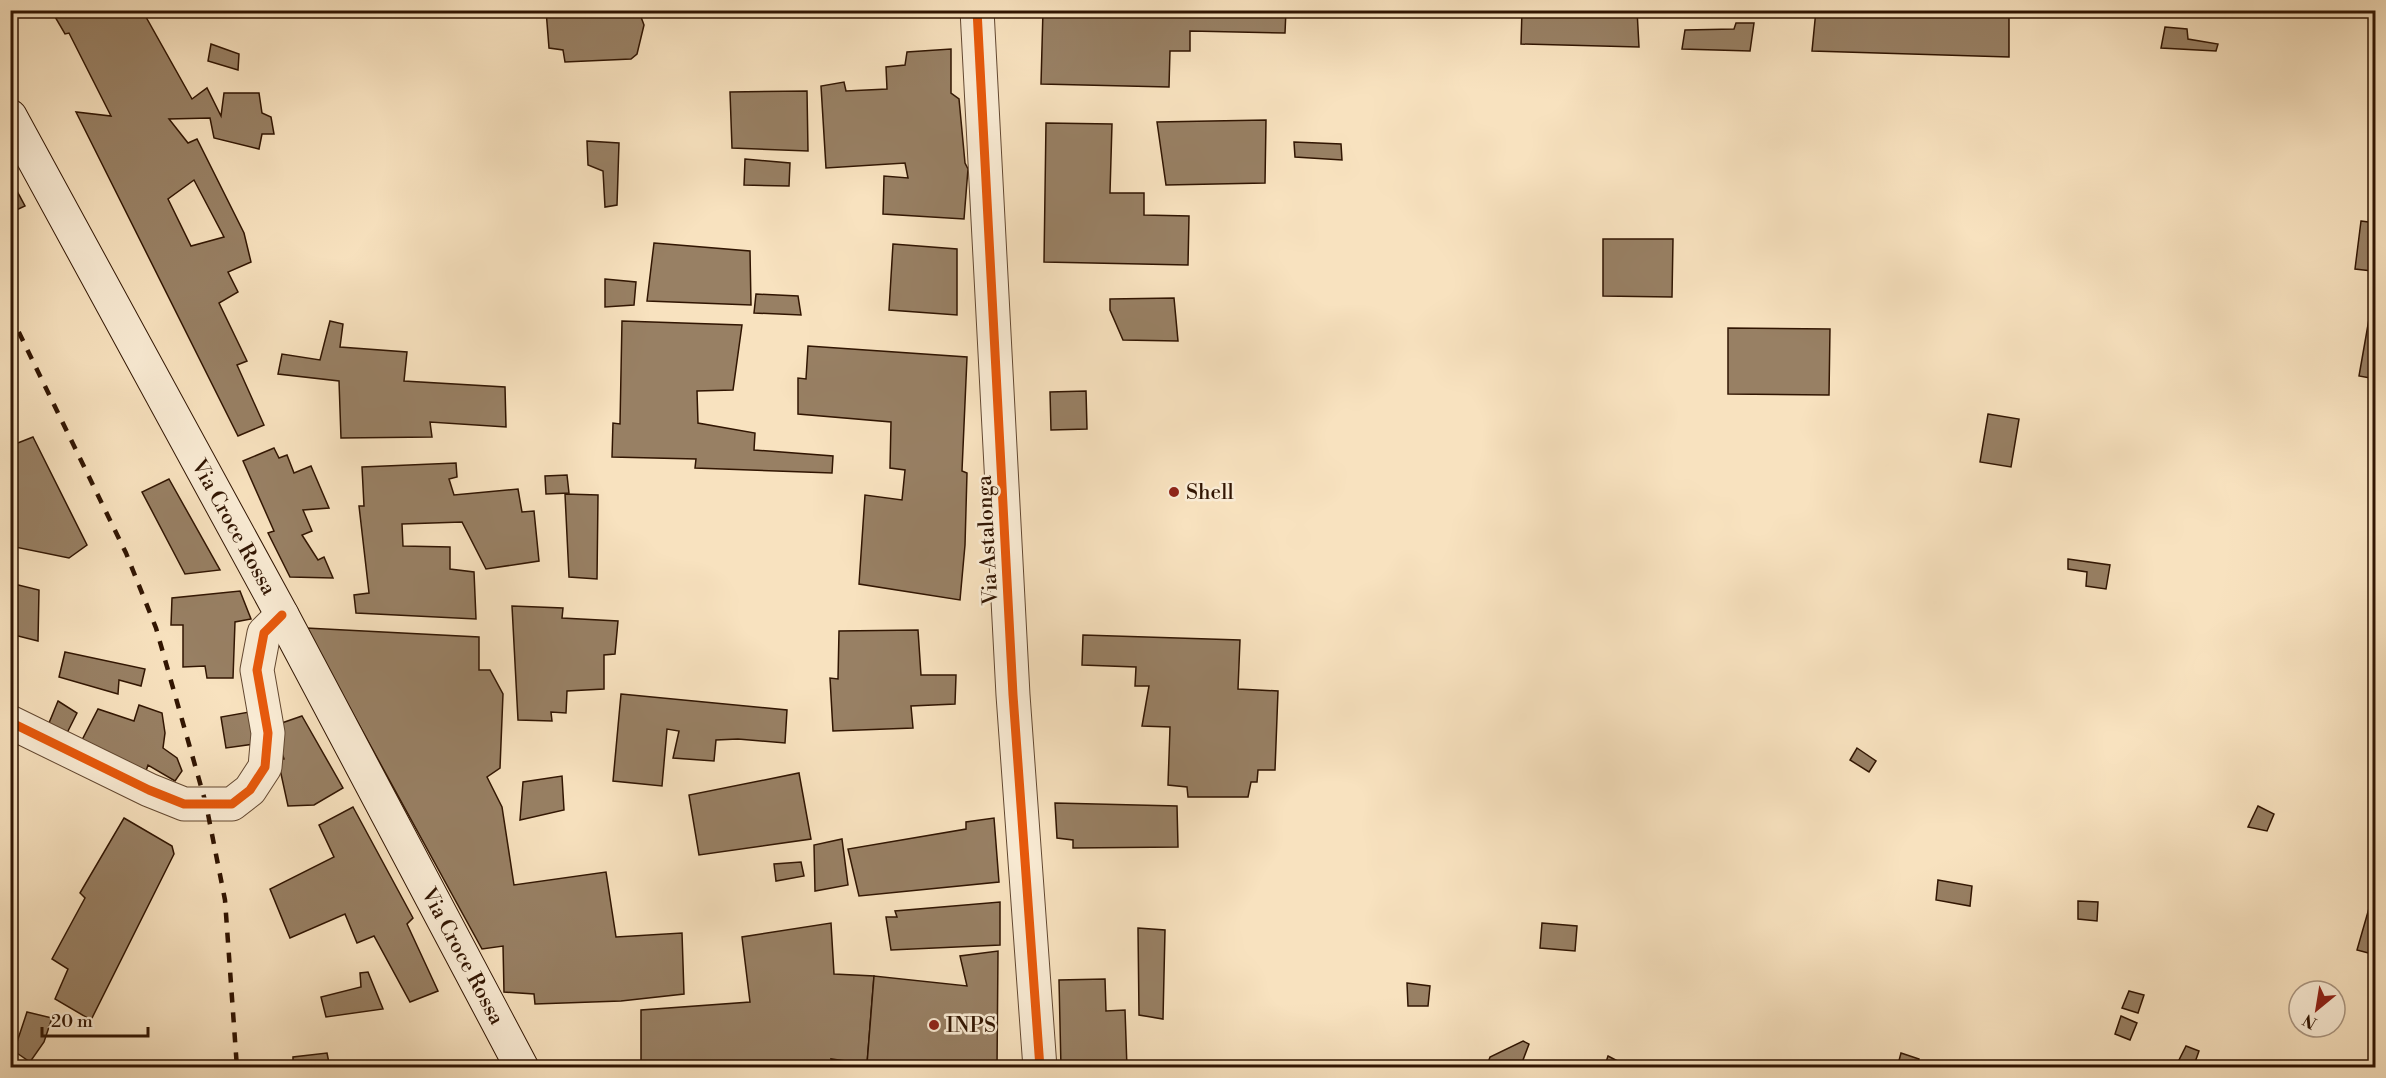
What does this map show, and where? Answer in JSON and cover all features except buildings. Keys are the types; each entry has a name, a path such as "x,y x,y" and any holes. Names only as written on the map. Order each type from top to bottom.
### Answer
{"street":[{"name":"Via Astalonga","path":"977,10 1013,695 1040,1068"},
{"name":"Via Croce Rossa","path":"10,116 282,615 522,1068"},
{"path":"10,722 149,790 184,804 232,804 250,790 266,767 268,733 257,670 264,633 282,615"}],"railway":[{"path":"10,314 126,553 156,628 206,804 225,900 237,1068"}],"cycle path":[{"path":"977,10 1013,695 1040,1068"},
{"path":"10,722 149,790 184,804 232,804 250,790 265,767 268,733 257,670 264,633 282,615"}],"place":[{"name":"Shell","path":"1174,492"},
{"name":"INPS","path":"934,1025"}]}
